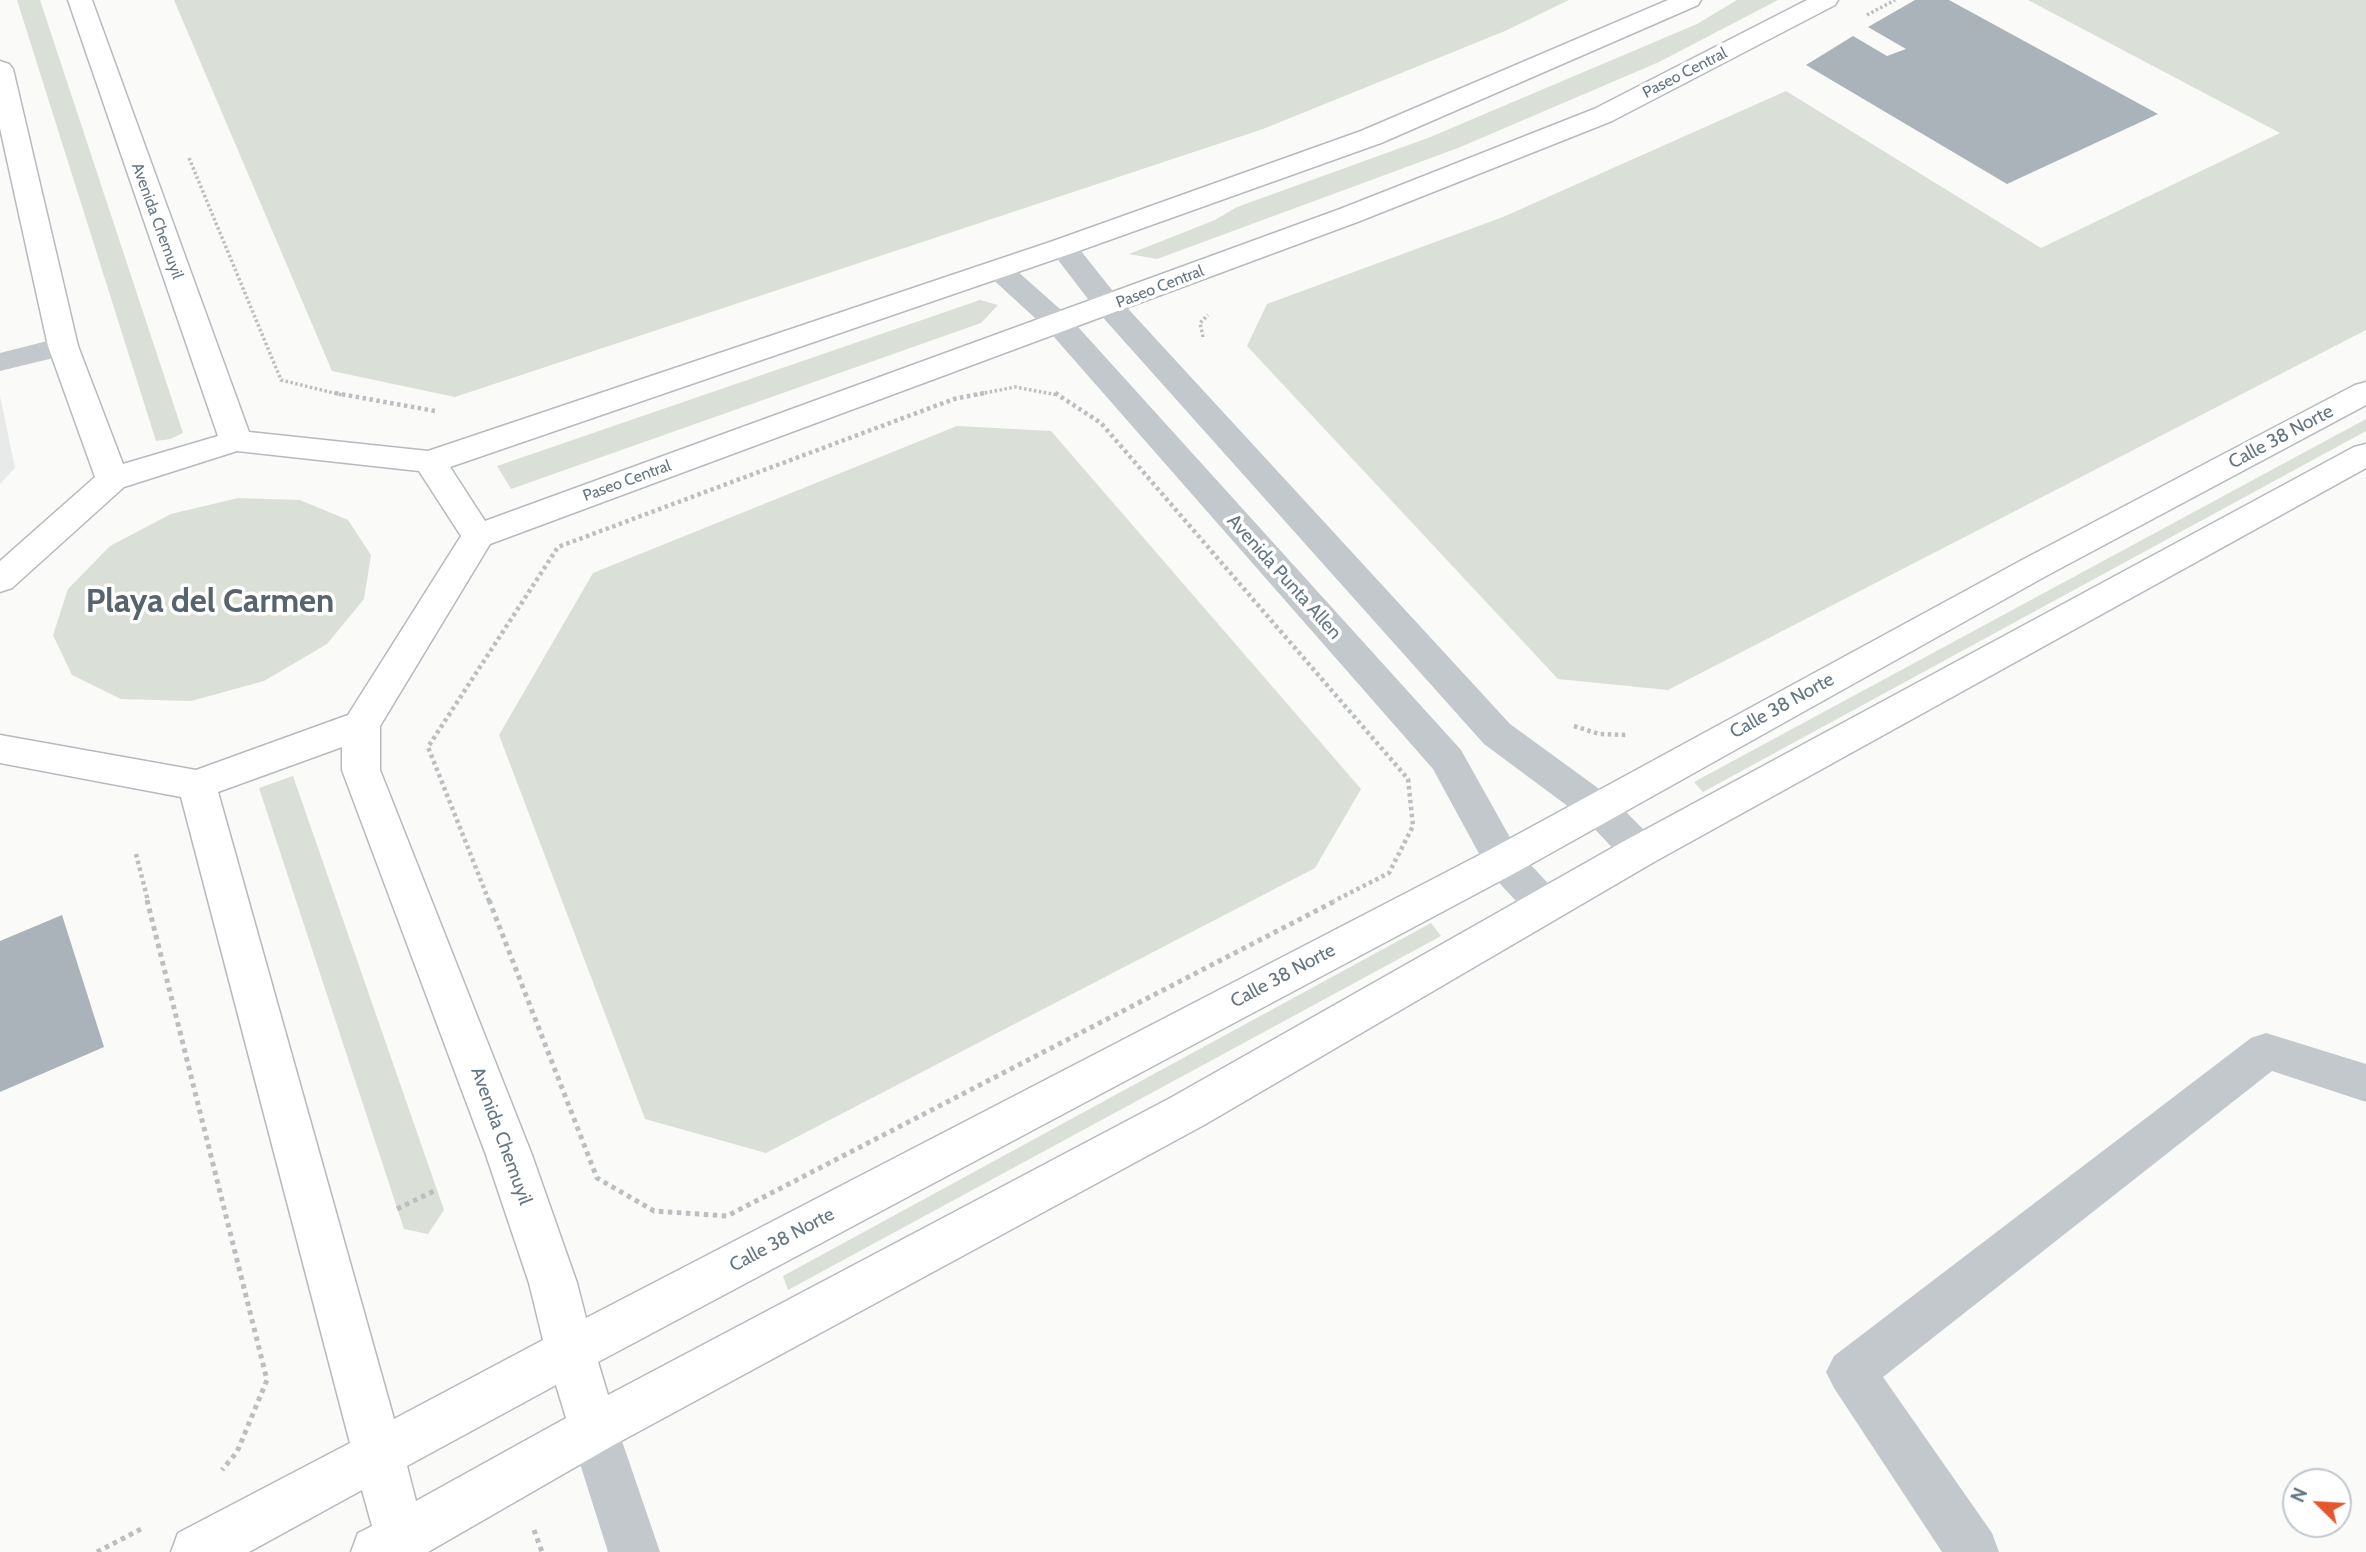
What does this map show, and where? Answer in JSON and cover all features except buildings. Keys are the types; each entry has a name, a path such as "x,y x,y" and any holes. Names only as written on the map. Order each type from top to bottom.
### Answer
{"main road":[{"name":"Avenida Chemuyil","path":"80,0 236,441"},
{"path":"0,580 113,479 164,461 236,441 430,462 1063,247 1371,137 1689,0"},
{"name":"Paseo Central","path":"478,536 1109,306 1603,115 1826,0"},
{"path":"0,69 63,346 113,479"},
{"name":"Calle 38 Norte","path":"197,1552 570,1351 1503,861 2022,574 2366,393"},
{"path":"197,785 378,1455 389,1545 594,1429 1188,1111 1544,905 2366,454"},
{"path":"0,749 197,785 361,725 478,536 430,462"},
{"name":"Avenida Chemuyil","path":"361,725 361,770 509,1155 553,1283 594,1429"}],"street":[{"path":"1063,247 1109,306 1497,734 1599,809 1640,852"},
{"name":"Avenida Punta Allen","path":"998,269 1058,323 1447,760 1503,861 1544,905"},
{"path":"0,362 63,346"},
{"path":"1973,1552 1851,1372 2266,1051 2366,1083"},
{"name":"Avenida Chemuyil","path":"594,1429 634,1552"}],"path":[{"path":"189,158 281,380 359,399 436,412"},
{"path":"558,547 428,747 597,1178 654,1212"},
{"path":"136,854 267,1380 237,1452"},
{"path":"397,1209 436,1190"},
{"path":"534,1531 542,1552"}],"shaded area":[{"path":"17,0 40,0 183,433 170,439 156,441"},
{"path":"174,0 1569,0 1505,31 1263,129 455,397 332,371"},
{"path":"1737,0 1778,0 1659,62 1458,148 1157,259 1129,254 1215,220 1237,207 1428,138 1697,24"},
{"path":"2028,0 2366,0 2366,330 1668,690 1558,679 1247,346 1267,304 1503,217 1786,91 2041,248 2280,133"},
{"path":"980,300 998,305 981,323 511,489 497,466"},
{"path":"0,396 15,468 0,484"},
{"path":"2366,419 2366,431 1703,792 1694,782"},
{"path":"957,426 1051,431 1361,789 1315,868 766,1153 645,1119 499,735 593,573"},
{"path":"238,498 300,500 348,520 371,555 364,599 327,644 264,681 191,701 121,699 72,675 53,635 68,589 110,546 171,514"},
{"path":"293,776 444,1210 428,1234 404,1229 259,788"},
{"path":"1431,923 1441,936 788,1290 783,1276"}],"district":[{"name":"Playa del Carmen","path":"210,602"}]}
